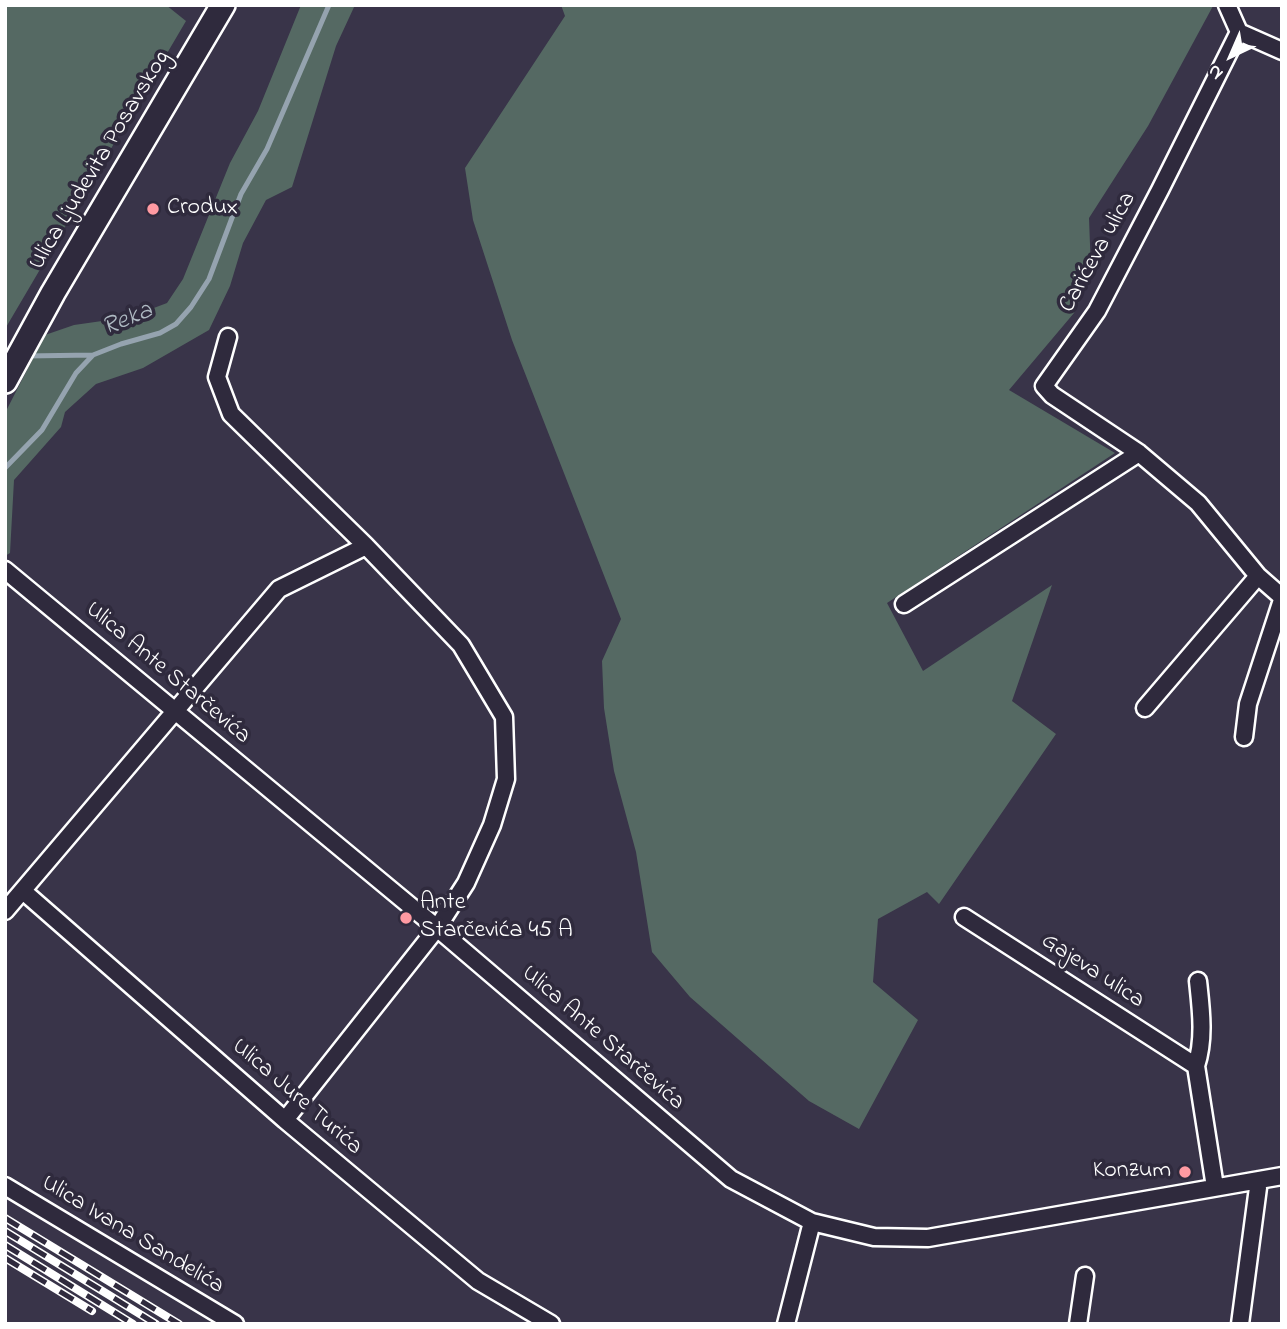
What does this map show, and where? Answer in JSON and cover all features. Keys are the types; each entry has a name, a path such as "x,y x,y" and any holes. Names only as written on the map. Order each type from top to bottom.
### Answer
{"main road":[{"name":"Ulica Ljudevita Posavskog","path":"6,380 223,5"}],"street":[{"path":"1227,5 1239,32 1282,51"},
{"name":"Carićeva ulica","path":"1239,32 1097,311 1044,386 1052,395 1139,453 1198,503 1258,576 1282,598 1248,704 1244,737"},
{"path":"228,337 217,377 231,414 366,545 461,645 504,716 506,779 492,825 466,883 437,928 285,1120"},
{"path":"904,604 1139,453"},
{"path":"5,911 279,589 366,545"},
{"name":"Ulica Ante Starčevića","path":"5,570 437,928 731,1179 812,1222 874,1237 929,1238 1282,1177"},
{"path":"1145,708 1258,576"},
{"name":"Ulica Jure Turića","path":"23,891 285,1120 478,1281 551,1324"},
{"name":"Gajeva ulica","path":"964,917 1196,1066"},
{"path":"1198,981 1202,1019 1200,1053 1196,1066 1215,1187"},
{"path":"1240,1324 1259,1180"},
{"name":"Ulica Ivana Sandelića","path":"5,1186 235,1324"},
{"path":"786,1324 812,1222"},
{"path":"1078,1324 1084,1276"}],"green space":[{"path":"5,5 166,5 186,21 5,329"},
{"path":"301,5 355,5 336,46 292,187 266,200 243,243 230,286 209,330 143,368 96,384 65,412 61,427 14,480 10,553 5,556 5,413 45,335 74,325 130,317 167,303 183,279 230,163 258,111"},
{"path":"561,5 1213,6 1148,126 1089,218 1091,271 1074,313 1009,390 1115,453 887,603 923,671 1052,585 1012,701 1056,734 939,904 927,892 878,919 873,982 918,1020 859,1129 809,1101 690,997 652,952 636,852 614,771 604,708 602,661 621,619 512,340 473,220 465,168 565,16"}],"waterway":[{"name":"Reka","path":"5,468 42,430 76,373 93,355 160,333 176,324 191,307 209,279 241,194 267,149 329,5"},
{"path":"26,356 93,355"}],"railway":[{"path":"5,1218 179,1324"},
{"path":"5,1231 156,1324"},
{"path":"5,1245 133,1324"},
{"path":"5,1258 92,1311"}],"place":[{"name":"Crodux","path":"153,209"},
{"name":"Ante Starčevića 45 A","path":"406,918"},
{"name":"Konzum","path":"1185,1172"}]}
